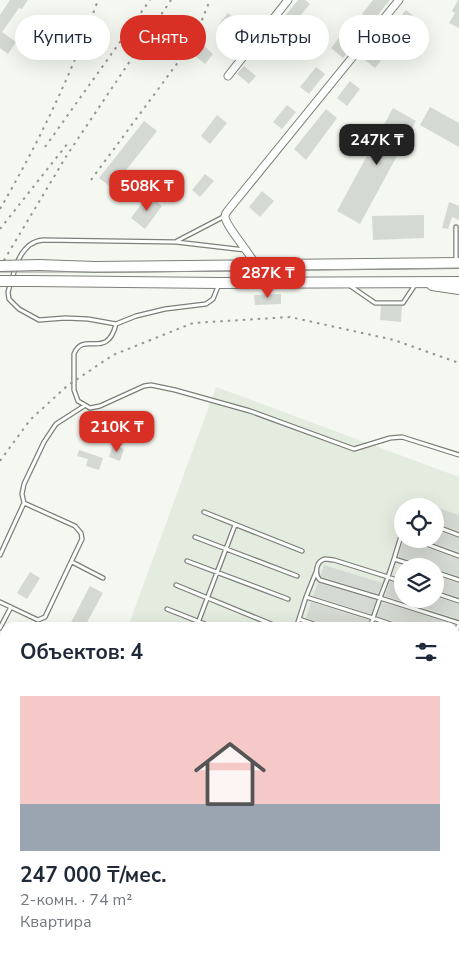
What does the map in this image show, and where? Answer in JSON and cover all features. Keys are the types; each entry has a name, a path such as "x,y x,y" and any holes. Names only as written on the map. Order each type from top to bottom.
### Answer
{"main road":[{"path":"0,266 95,267 457,263"},
{"path":"0,281 219,283 459,282"},
{"path":"417,282 459,289"}],"street":[{"path":"228,76 288,0"},
{"path":"255,264 247,250 228,227 225,216 399,0"}],"lane":[{"path":"176,242 225,216"},
{"path":"456,227 457,263"},
{"path":"219,283 213,299 206,304 165,309 136,316 116,324 88,319 40,320 19,309 9,299 8,292 22,254 35,241 176,242 247,250"},
{"path":"344,282 375,303 403,304 417,282"},
{"path":"116,324 114,334 110,340 103,344 81,344 76,348 74,354 74,390 78,401 84,406 90,408 100,406 144,386 152,385 250,411 354,449 390,438 402,437 459,455"},
{"path":"105,336 110,340"},
{"path":"0,555 24,503 22,494 24,484 44,442 56,424 84,406"},
{"path":"0,602 38,620 46,617 82,539 81,533 75,526 24,503"},
{"path":"204,512 302,551"},
{"path":"167,610 198,621 235,525"},
{"path":"444,529 459,534"},
{"path":"195,537 297,576"},
{"path":"437,548 459,556"},
{"path":"298,622 319,563 325,559 334,560 394,579"},
{"path":"372,622 394,559"},
{"path":"187,561 288,599"},
{"path":"72,562 103,578"},
{"path":"316,572 317,578 320,580 456,622"},
{"path":"444,575 459,580"},
{"path":"176,585 266,622"},
{"path":"444,596 459,601"},
{"path":"306,598 385,622"},
{"path":"3,622 11,607"},
{"path":"299,619 308,622"}],"shaded area":[{"path":"216,387 459,477 459,622 130,622"}],"building":[{"path":"10,0 28,0 22,9 19,8 2,32 15,41 8,54 0,48 0,15"},
{"path":"298,0 305,0 310,4 301,15 286,15"},
{"path":"373,0 390,0 378,15 362,14"},
{"path":"458,0 459,28 449,23 455,13 452,11"},
{"path":"406,10 412,15 402,15"},
{"path":"339,38 339,55 331,48"},
{"path":"206,48 213,54 205,64 200,60 206,60"},
{"path":"365,60 381,60 375,68"},
{"path":"244,66 256,76 249,84 237,74"},
{"path":"316,67 325,74 309,94 300,87"},
{"path":"350,81 360,89 347,106 337,98"},
{"path":"287,105 296,112 282,129 273,122"},
{"path":"430,107 459,123 459,147 420,125"},
{"path":"393,108 416,121 360,224 337,211"},
{"path":"326,109 337,118 306,160 294,149"},
{"path":"217,115 227,123 210,144 201,136"},
{"path":"144,121 157,131 112,188 99,178"},
{"path":"205,174 214,181 200,197 192,190"},
{"path":"262,191 274,201 260,217 249,207"},
{"path":"148,195 162,206 145,229 131,218"},
{"path":"449,202 459,206 459,220 452,217 448,229 442,228"},
{"path":"424,215 424,238 373,240 372,216"},
{"path":"281,294 281,304 255,305 254,295"},
{"path":"381,306 402,306 401,322 380,320"},
{"path":"113,445 124,449 120,461 109,457"},
{"path":"79,450 103,458 99,470 86,466 88,459 77,456"},
{"path":"444,510 459,515 459,531 444,526"},
{"path":"444,533 459,538 459,552 444,547"},
{"path":"401,548 427,548 459,559 459,576 444,572 444,558 398,557"},
{"path":"324,565 382,583 378,594 322,577"},
{"path":"30,572 40,578 27,599 17,593"},
{"path":"444,579 459,583 459,597 444,593"},
{"path":"390,581 394,582 394,599 385,596"},
{"path":"318,583 376,600 371,614 313,596"},
{"path":"90,586 103,593 87,622 71,622"},
{"path":"444,600 459,604 459,619 424,608 444,608"},
{"path":"311,602 369,620 368,622 318,622 306,618"},
{"path":"382,602 394,606 394,608 401,608 445,622 394,622 377,616"}],"tram line":[{"path":"0,272 459,268"}],"railway":[{"path":"0,209 54,107 98,0"},
{"path":"45,147 150,0"},
{"path":"0,267 67,155 171,0"},
{"path":"91,180 193,42 210,0"},
{"path":"0,229 68,143"},
{"path":"0,461 30,420 67,386 113,355 193,323 290,317 394,340 459,363"}]}
